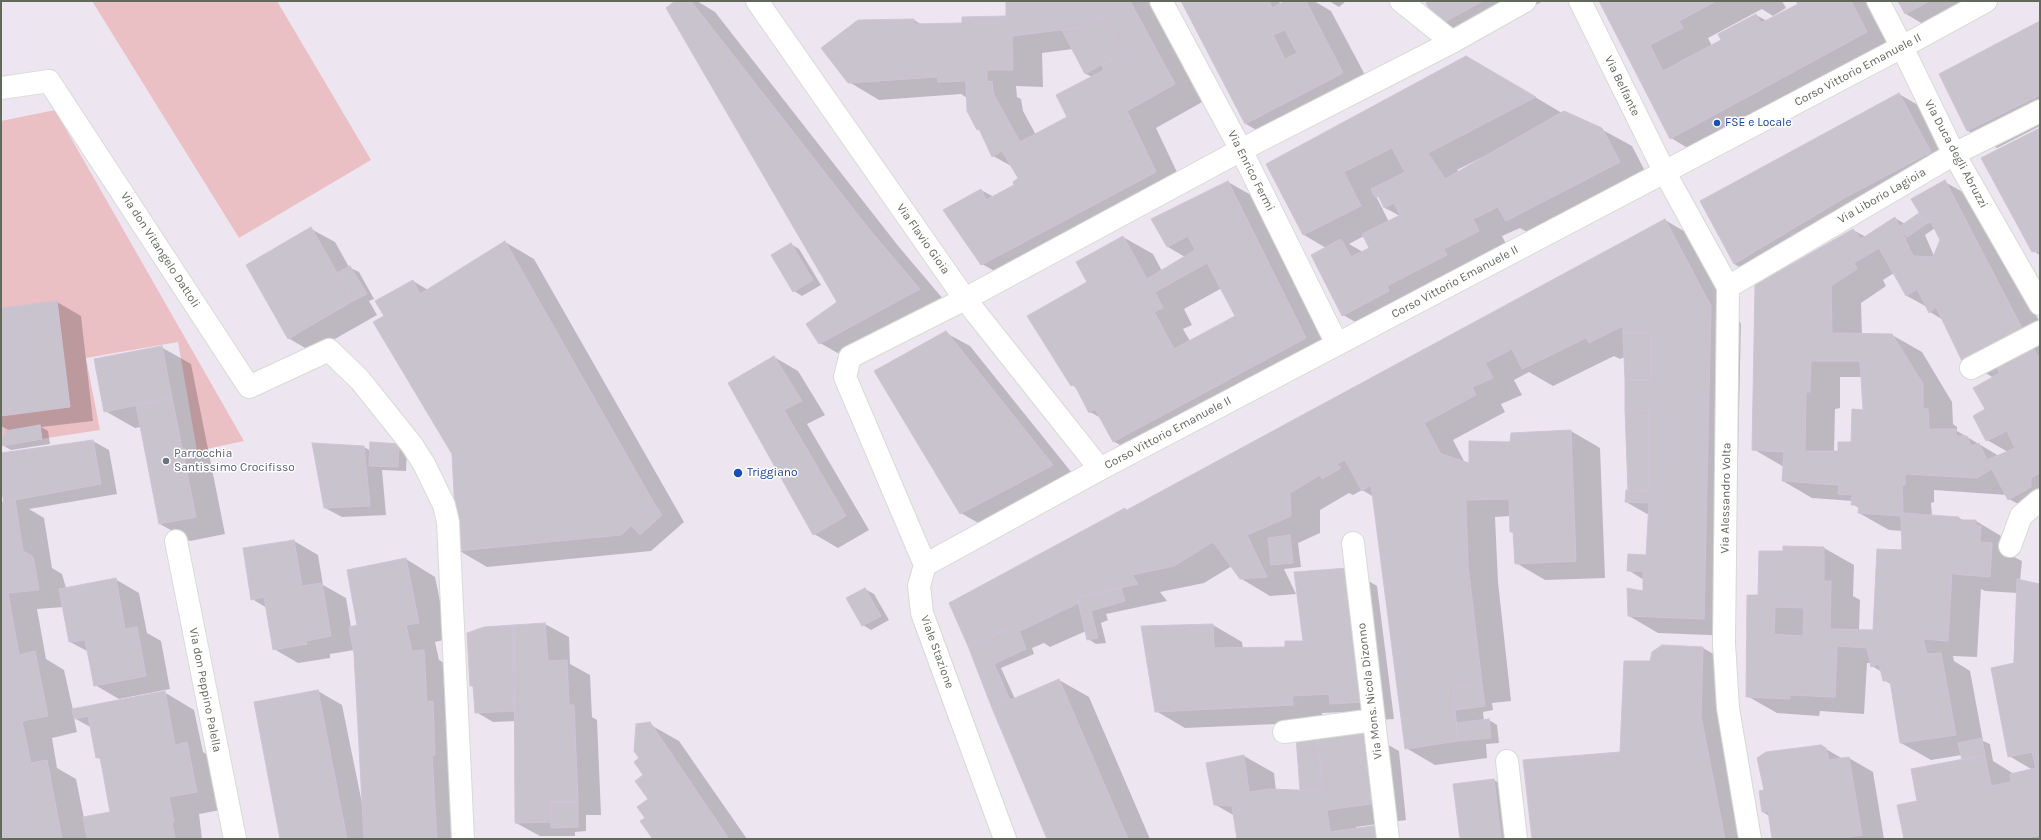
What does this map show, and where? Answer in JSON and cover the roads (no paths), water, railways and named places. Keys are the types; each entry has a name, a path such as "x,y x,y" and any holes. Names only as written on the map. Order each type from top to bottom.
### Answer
{"street":[{"name":"Via Flavio Gioia","path":"757,1 965,299 1100,469"},
{"name":"Via Enrico Fermi","path":"1161,1 1241,150 1337,344"},
{"path":"1401,1 1452,42"},
{"path":"925,565 844,377 850,357 965,299 1241,150 1452,42 1525,1"},
{"name":"Via Belfante","path":"1580,1 1664,171"},
{"name":"Via Duca degli Abruzzi","path":"1878,1 1954,154 2040,303"},
{"name":"Corso Vittorio Emanuele II","path":"925,565 1100,469 1902,47 1986,1"},
{"name":"Via don Vitangelo Dattoli","path":"1,88 49,81 249,387 329,350 360,380 412,445 437,489 444,506 448,522 463,839"},
{"name":"Via Liborio Lagioia","path":"1728,287 1954,154 2040,111"},
{"name":"Via Alessandro Volta","path":"1664,171 1728,287 1724,643 1728,708 1750,839"},
{"path":"1971,368 2040,332"},
{"path":"2010,546 2021,516 2040,500"},
{"name":"Via don Peppino Palella","path":"176,541 235,839"},
{"name":"Via Mons. Nicola Dizonno","path":"1353,542 1388,839"},
{"name":"Viale Stazione","path":"925,565 919,586 922,613 1005,839"},
{"path":"1284,732 1374,720"},
{"path":"1507,761 1516,839"}],"place":[{"name":"FSE e Locale","path":"1717,123"},
{"name":"Parrocchia Santissimo Crocifisso","path":"166,461"},
{"name":"Triggiano","path":"738,473"}]}
